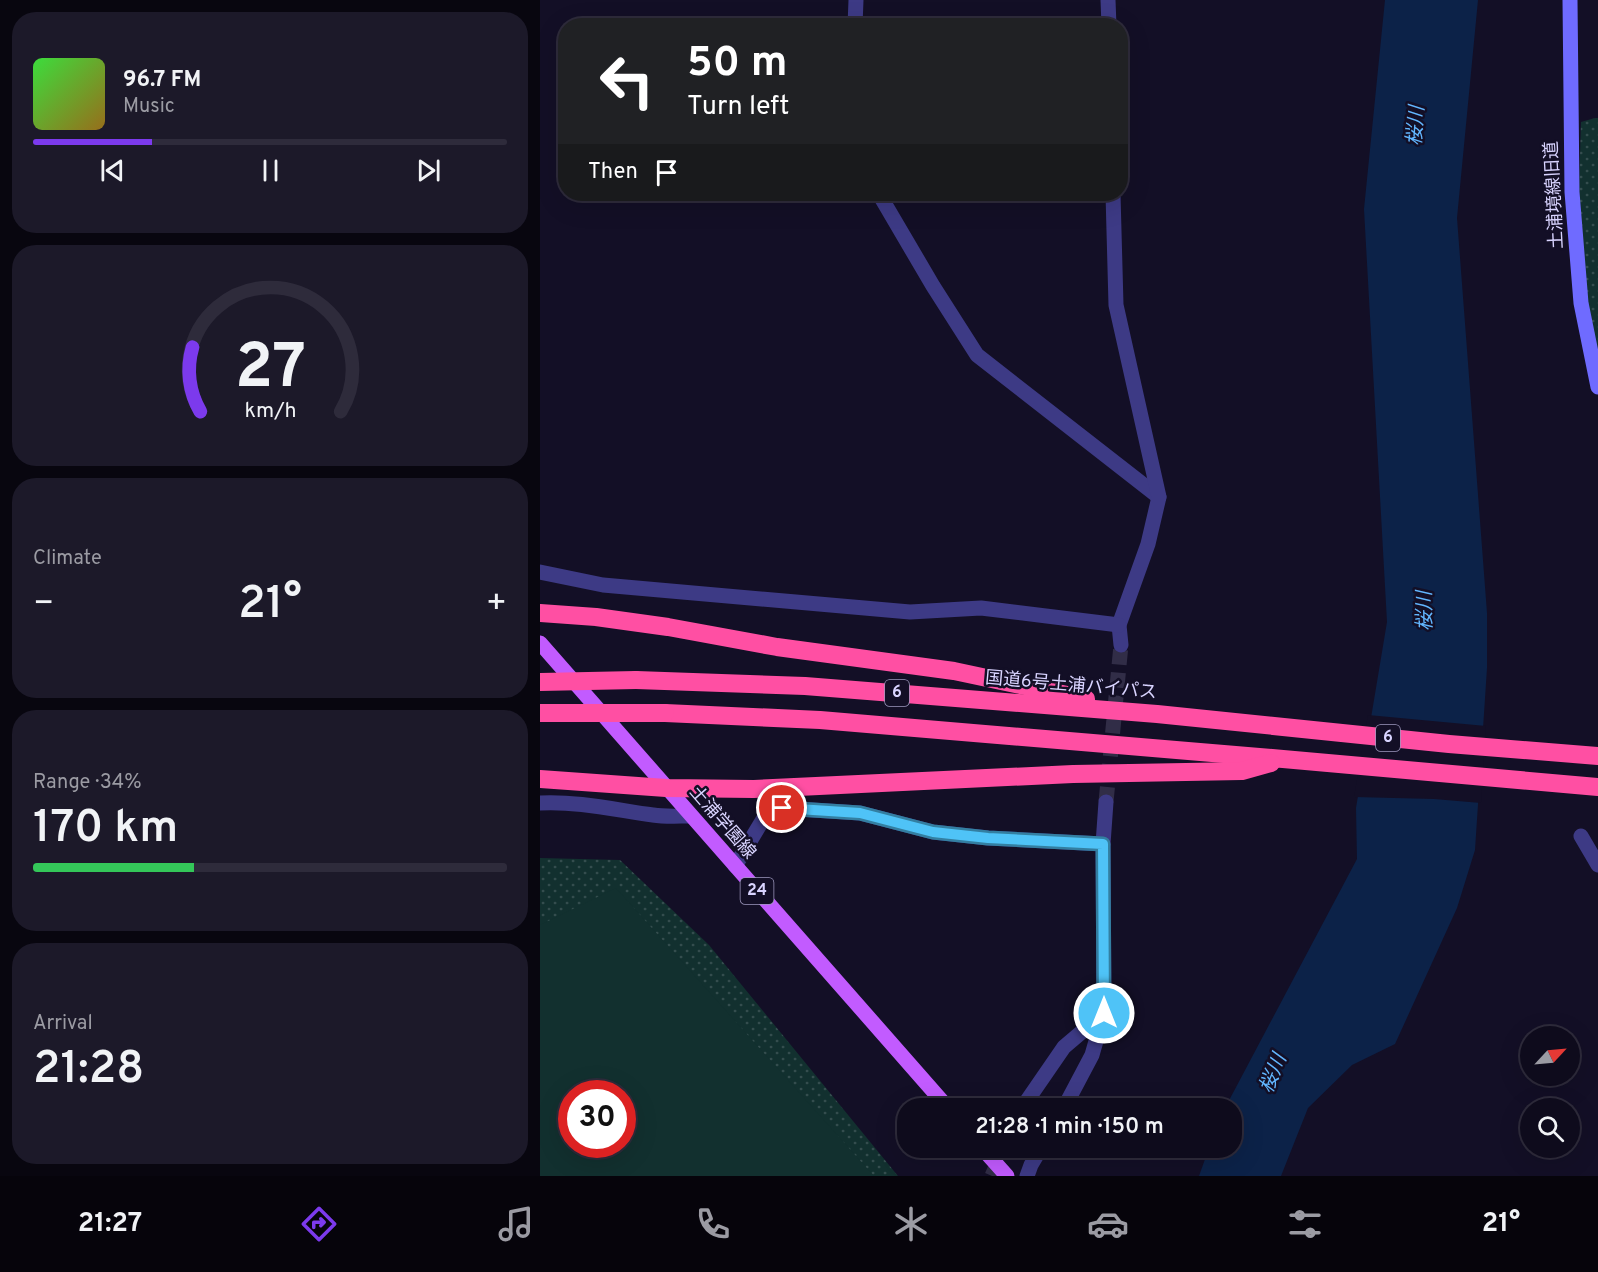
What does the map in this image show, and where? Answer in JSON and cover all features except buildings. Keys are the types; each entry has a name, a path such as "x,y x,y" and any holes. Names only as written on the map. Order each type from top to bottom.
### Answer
{"highway":[{"path":"540,613 596,617 668,627 777,647 954,671 1157,714"},
{"name":"国道6号土浦バイパス","path":"540,682 636,680 805,686 1157,714 1449,744 1598,756"},
{"name":"6","path":"540,713 665,713 820,720 1598,787"},
{"path":"540,779 666,788 754,789 1073,774 1242,771 1283,759"}],"main road":[{"name":"土浦学園線","path":"540,643 939,1098"},
{"path":"991,1158 1007,1176"}],"street":[{"path":"855,18 856,0"},
{"path":"1108,0 1109,18"},
{"name":"土浦境線旧道","path":"1570,0 1573,203 1581,303 1598,387"},
{"path":"883,201 977,355 1159,497"},
{"path":"1113,201 1116,305 1159,497 1148,544 1119,625 1121,645"},
{"path":"540,572 603,585 910,612 981,608 1119,625"},
{"path":"1069,1098 1092,1055 1104,1013 1103,844 1106,802"},
{"path":"540,803 625,810 655,816 690,816"},
{"path":"735,866 764,818 782,808 860,813 933,832 988,838 1103,844"},
{"path":"1581,836 1598,865"},
{"path":"1029,1098 1064,1047 1104,1013"},
{"path":"1027,1176 1035,1158"}],"green space":[{"path":"1598,118 1598,359 1587,302 1579,189 1581,122"},
{"path":"540,858 620,860 709,945 898,1176 540,1176"},
{"path":"616,888 874,1176 540,1176 540,925"}],"water":[{"name":"桜川","path":"1385,0 1478,0 1457,218 1487,613 1487,668 1475,850 1457,908 1395,1044 1352,1065 1308,1108 1281,1176 1199,1176 1205,1158 1242,1158 1242,1098 1230,1098 1357,859 1356,808 1387,622 1364,209"}],"pier":[{"path":"1368,715 1486,726 1481,803 1354,797"}],"tunnel":[{"path":"1106,802 1121,645"},
{"path":"992,1176 1000,1158"}],"route":[{"path":"782,808 860,813 933,832 988,838 1103,844 1104,1013"}]}
